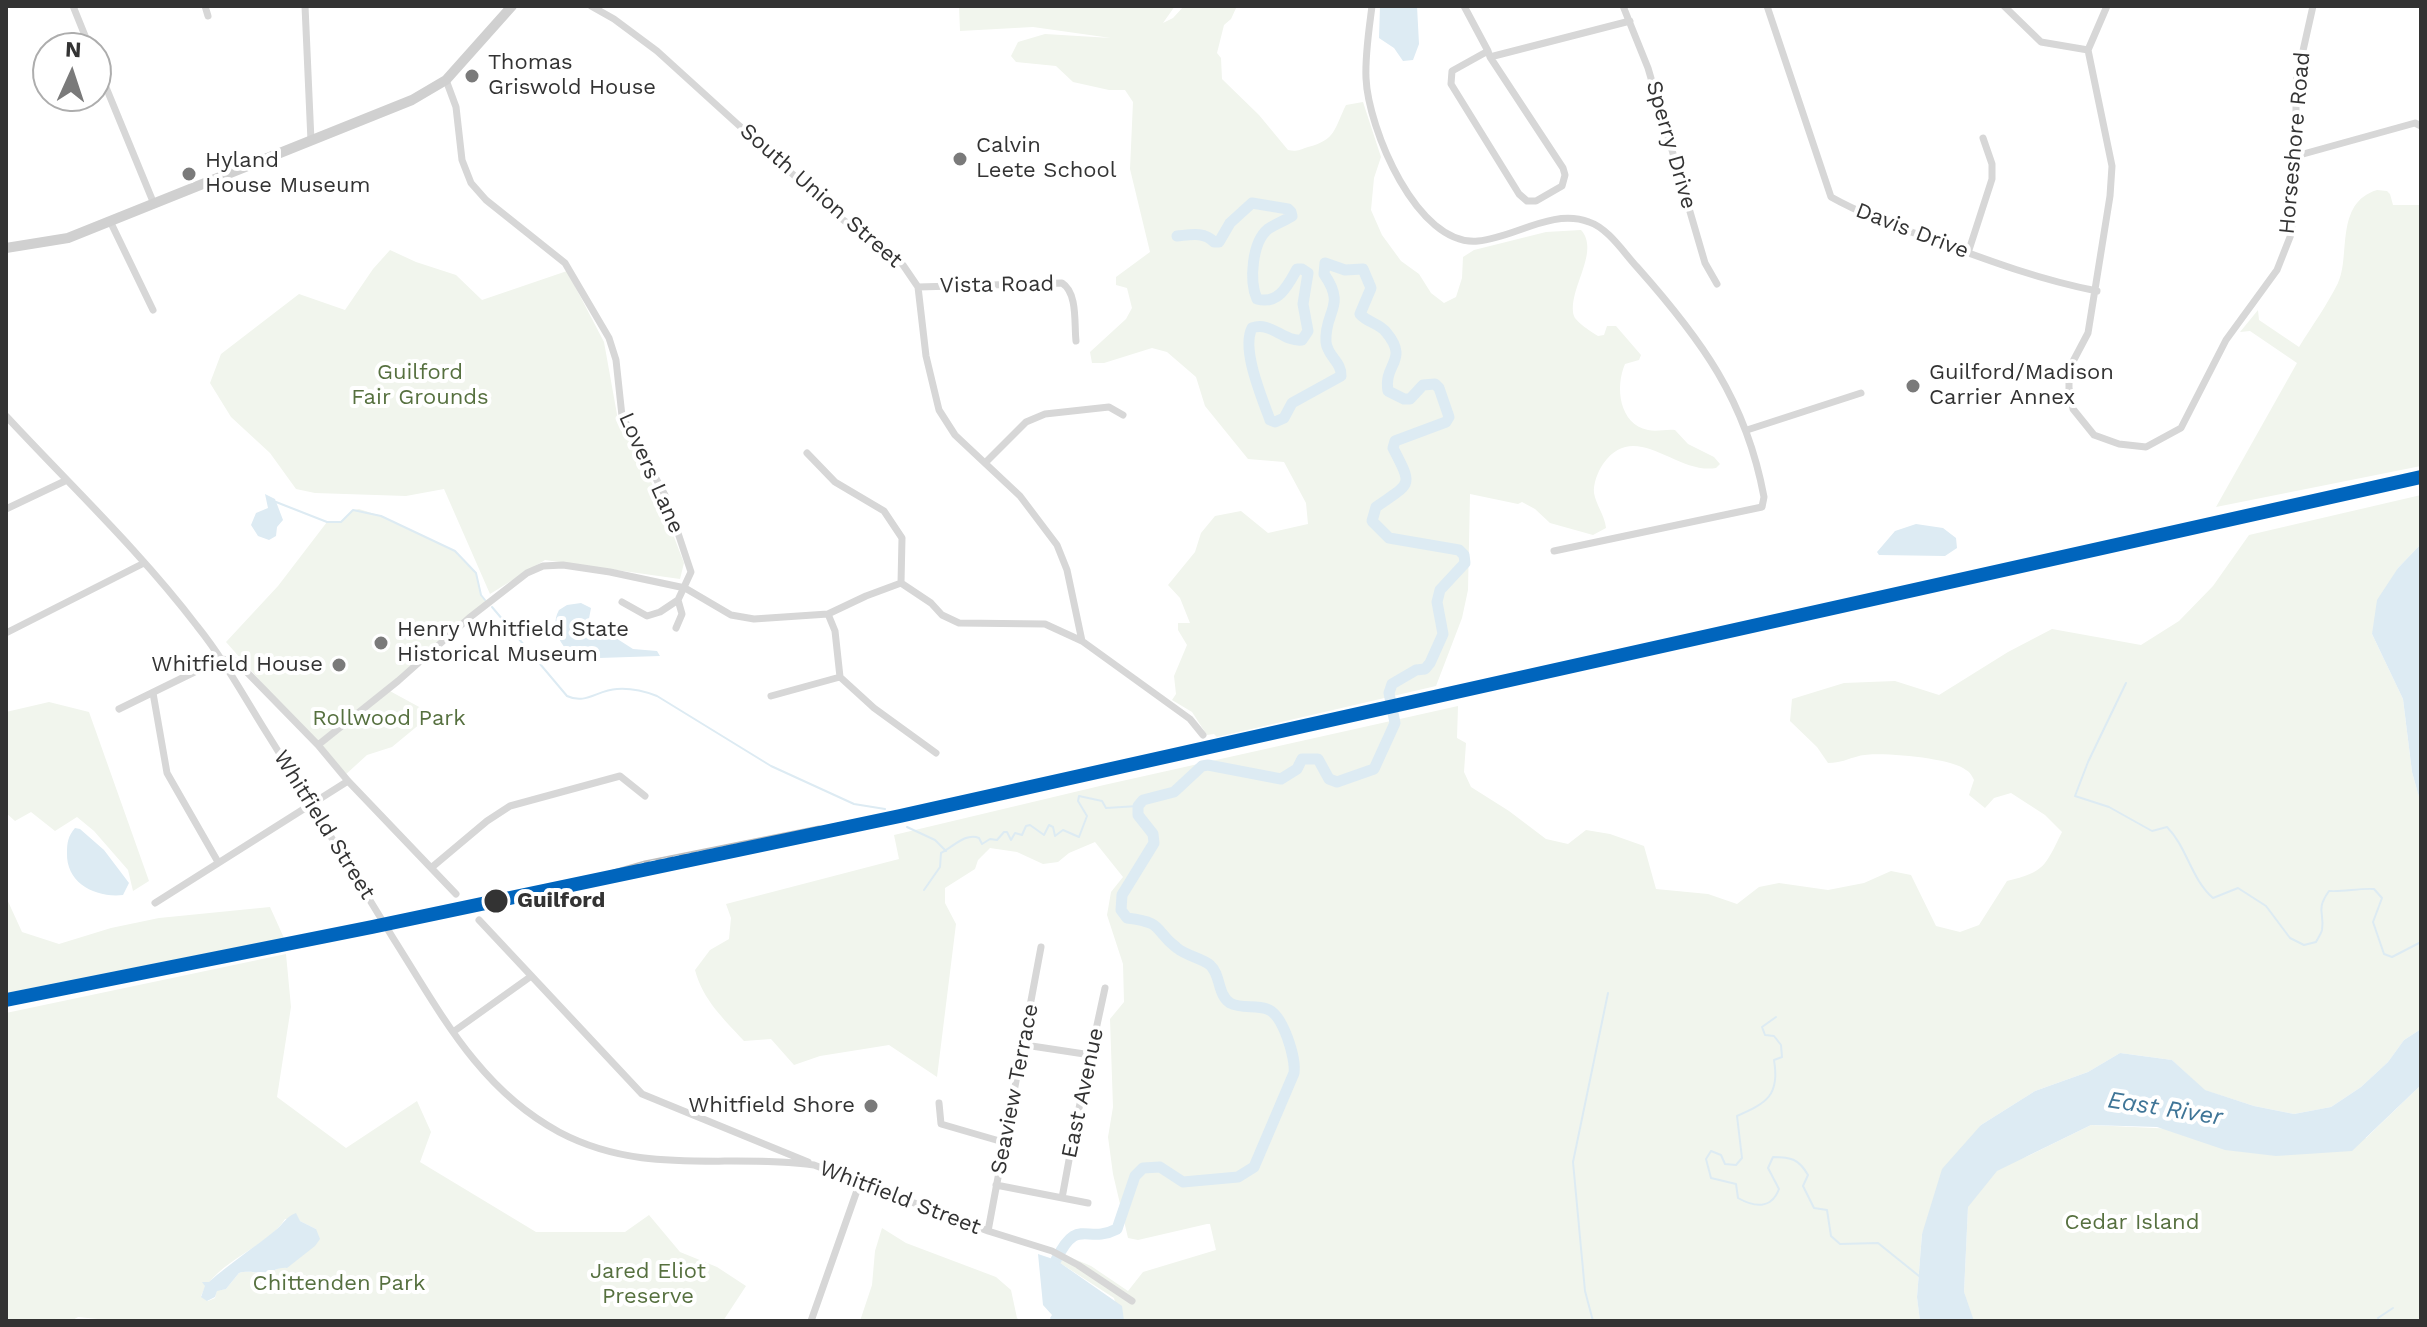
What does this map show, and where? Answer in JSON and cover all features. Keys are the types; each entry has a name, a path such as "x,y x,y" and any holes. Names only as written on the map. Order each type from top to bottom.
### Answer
{"main road":[{"path":"6,248 56,241 412,100 446,80 512,6"}],"street":[{"path":"73,6 84,32"},
{"path":"205,6 208,16"},
{"path":"305,6 311,141"},
{"name":"South Union Street","path":"591,6 657,51 842,219 903,265 918,287 926,356 939,410 955,435 1020,496 1057,545 1067,570 1082,641"},
{"path":"1372,6 1366,80 1369,99 1383,145 1411,198 1429,221 1465,241 1493,238 1548,221 1581,219 1593,223 1662,296 1699,341 1747,430 1762,484 1762,507 1554,551"},
{"path":"1464,6 1489,54 1565,175 1558,190 1536,201 1527,201 1519,194 1451,84 1450,75 1455,68 1489,54 1630,21"},
{"name":"Sperry Drive","path":"1623,6 1648,68 1705,263 1717,284"},
{"name":"Davis Drive","path":"1767,6 1831,197 1854,210 2052,283 2097,291"},
{"path":"2004,6 2041,42 2088,50 2107,6"},
{"name":"Horseshore Road","path":"2088,50 2112,166 2097,291 2088,333 2069,369 2073,409 2094,435 2119,444 2146,447 2181,428 2226,340 2277,270 2292,232 2296,82 2313,6"},
{"name":"Lovers Lane","path":"446,80 456,107 462,160 471,183 486,200 565,263 609,338 616,360 622,416 666,497 691,572 685,588"},
{"path":"112,102 154,204"},
{"path":"2296,156 2415,123 2421,126"},
{"path":"1968,253 1992,179 1992,164 1983,138"},
{"path":"110,221 153,310"},
{"name":"Vista Road","path":"918,287 1062,283 1069,288 1072,297 1076,341"},
{"path":"1747,430 1861,393"},
{"path":"985,463 1026,422 1045,414 1109,407 1123,415"},
{"name":"Whitfield Street","path":"6,416 144,563 197,625 453,1032 487,1077 522,1110 580,1142 614,1153 658,1161 767,1161 814,1165 988,1231 1052,1251 1132,1301"},
{"path":"807,453 835,482 884,511 902,538 901,583"},
{"path":"6,509 65,481"},
{"path":"6,633 144,563"},
{"path":"318,745 398,681 469,618 543,566 563,565 610,572 685,588 731,615 766,619 828,614 901,583"},
{"path":"901,583 931,603 942,615 959,623 1045,624 1082,641 1190,719 1203,735"},
{"path":"622,602 638,613 651,616 678,600 685,588"},
{"path":"676,628 682,614 678,600"},
{"path":"828,614 835,631 840,677 874,708 936,753"},
{"path":"119,709 221,659 236,661 456,894"},
{"path":"771,696 840,677"},
{"path":"153,693 167,773 218,862"},
{"path":"431,868 487,821 519,802 620,776 645,796"},
{"path":"155,903 348,781"},
{"path":"479,920 642,1094 814,1165"},
{"name":"Seaview Terrace","path":"988,1231 1041,947"},
{"path":"453,1032 530,977"},
{"name":"East Avenue","path":"1062,1198 1105,988"},
{"path":"1025,1045 1091,1055"},
{"path":"939,1103 941,1124 1003,1142"},
{"path":"767,1161 768,1145"},
{"path":"811,1321 860,1182"},
{"path":"996,1185 1088,1203"}],"green space":[{"path":"959,6 1175,6 1163,23 1173,18 1184,6 1237,6 1224,25 1217,53 1221,58 1222,79 1291,151 1324,141 1333,132 1346,105 1363,102 1381,157 1374,178 1371,210 1382,235 1401,261 1419,274 1431,293 1444,303 1456,297 1462,278 1463,257 1474,250 1546,232 1581,230 1587,249 1575,295 1574,316 1598,336 1604,335 1607,326 1616,326 1641,355 1639,360 1625,364 1622,373 1620,393 1625,413 1638,426 1648,430 1675,430 1688,444 1714,457 1720,464 1716,468 1701,468 1642,447 1629,446 1615,451 1603,464 1595,482 1595,497 1606,528 1593,535 1550,523 1522,502 1518,504 1470,494 1468,590 1462,618 1436,686 1217,737 1207,735 1192,712 1172,700 1176,694 1174,676 1187,645 1178,630 1178,623 1190,623 1180,598 1168,585 1195,552 1201,533 1215,516 1241,511 1268,533 1308,524 1306,503 1284,462 1248,459 1205,406 1196,377 1167,352 1152,348 1104,363 1092,363 1090,352 1126,319 1132,308 1127,288 1116,285 1116,277 1150,252 1130,169 1133,102 1125,90 1109,90 1073,82 1056,66 1016,62 1011,56 1018,42 1045,34 1111,38 1033,27 960,31"},
{"path":"2377,190 2387,191 2393,205 2419,205 2421,211 2421,466 2216,507 2297,363 2250,331 2240,332 2258,310 2259,320 2299,347 2338,283 2349,218 2364,197"},
{"name":"Guilford Fair Grounds","path":"390,250 456,275 482,300 567,271 604,342 618,420 657,493 684,563 680,579 545,560 490,594 444,489 406,496 315,493 296,489 270,453 231,417 210,383 221,354 299,294 345,310"},
{"path":"2421,495 2421,544 2398,568 2372,634 2403,699 2412,772 2421,804 2421,1029 2404,1040 2388,1062 2361,1087 2331,1107 2294,1114 2254,1106 2204,1090 2172,1060 2120,1053 2088,1072 2035,1091 1981,1125 1922,1234 1917,1297 1920,1321 1120,1321 1114,1298 1060,1263 1065,1255 1091,1266 1128,1291 1143,1272 1216,1250 1210,1224 1138,1240 1128,1238 1108,1137 1113,1107 1110,1019 1124,1002 1123,964 1107,915 1111,892 1123,877 1095,842 1069,853 1058,862 1043,864 1017,852 990,848 978,860 975,869 945,888 945,903 956,924 937,1077 889,1045 820,1056 794,1065 771,1039 744,1041 708,1000 695,970 710,950 729,939 731,918 726,904 899,859 894,835 1458,706 1457,738 1466,743 1464,772 1471,787 1546,839 1568,844 1586,830 1610,834 1644,846 1656,889 1708,894 1737,904 1759,887 1779,883 1828,890 1864,883 1891,871 1911,875 1936,926 1960,932 1979,925 2007,881 2037,871 2052,853 2062,832 2045,815 2011,793 1994,798 1985,808 1969,795 1974,780 1970,773 1946,762 1881,754 1828,763 1817,747 1790,721 1792,699 1844,683 1895,681 1939,695 2052,629 2141,645 2179,621 2213,586 2249,535"},
{"name":"Rollwood Park","path":"353,510 381,516 455,551 476,573 481,595 488,603 388,690 432,714 392,747 367,755 344,776 226,642 278,586 327,522 340,522"},
{"path":"49,702 89,712 149,881 133,891 128,870 94,831 77,817 55,831 31,812 15,821 6,813 6,712"},
{"path":"6,897 22,932 59,944 111,928 159,918 270,907 284,938 6,993"},
{"path":"286,954 291,1007 277,1097 346,1148 417,1101 431,1132 420,1162 536,1232 625,1232 649,1215 680,1252 717,1267 746,1286 723,1321 118,1321 78,1317 71,1321 6,1321 6,1013","holes":["285,1219 300,1221 316,1229 281,1267 266,1273 239,1273 226,1289 217,1290 215,1298 208,1301 201,1296 218,1273 267,1238"]},
{"name":"Cedar Island","path":"2421,1085 2421,1321 1968,1321 1964,1292 1968,1206 1998,1167 2091,1125 2366,1138"},
{"path":"882,1228 906,1243 996,1277 1011,1290 1020,1321 860,1321 872,1285 875,1251"}],"water":[{"path":"1380,6 1417,6 1419,44 1413,60 1403,61 1394,48 1379,38"},
{"path":"265,494 275,499 283,520 277,527 276,536 269,540 258,536 251,525 256,513 268,508"},
{"path":"1916,524 1943,528 1956,538 1957,548 1945,556 1879,555 1877,552 1895,531"},
{"path":"2421,544 2421,804 2412,772 2403,699 2372,634 2377,600 2398,568"},
{"path":"581,603 591,608 589,634 608,633 633,649 657,651 660,656 599,658 589,663 573,656 557,635 556,618 559,610 567,605"},
{"path":"75,828 104,850 129,883 123,895 93,891 71,873 67,846"},
{"name":"East River","path":"2421,1029 2421,1085 2352,1151 2276,1156 2225,1150 2157,1127 2091,1125 1997,1171 1968,1207 1964,1292 1974,1321 1920,1321 1917,1297 1922,1234 1942,1169 1981,1125 2035,1091 2088,1072 2120,1053 2172,1060 2205,1090 2254,1106 2294,1114 2331,1107 2361,1087 2388,1062 2404,1040"},
{"path":"296,1213 300,1221 316,1229 320,1239 315,1246 287,1268 239,1273 226,1289 217,1291 215,1297 207,1301 201,1297 205,1286 202,1282 209,1282"},
{"path":"1038,1254 1056,1260 1122,1306 1124,1321 1052,1321 1052,1315 1043,1305"}],"waterway":[{"path":"1056,1260 1070,1238 1117,1229 1135,1176 1143,1168 1160,1167 1183,1182 1238,1177 1254,1167 1294,1073 1287,1037 1273,1013 1267,1009 1230,1003 1223,995 1210,965 1177,948 1153,925 1127,918 1121,910 1122,895 1154,843 1153,834 1138,815 1138,806 1143,800 1174,792 1202,766 1208,765 1281,779 1297,769 1302,759 1318,759 1329,779 1337,782 1374,769 1395,723 1389,693 1392,684 1416,670 1425,669 1430,663 1443,634 1437,602 1440,590 1465,563 1464,555 1459,550 1389,538 1372,521 1376,507 1406,483 1404,470 1393,448 1395,441 1446,422 1449,417 1435,384 1423,385 1410,399 1388,391 1387,382 1396,350 1383,329 1360,314 1371,288 1363,269 1345,270 1325,263 1324,274 1334,294 1326,342 1341,376 1292,403 1284,418 1275,422 1270,420 1254,374 1249,337 1252,328 1265,327 1289,338 1302,340 1308,331 1303,304 1308,273 1297,269 1277,296 1257,299 1253,282 1254,262 1263,235 1292,216 1291,212 1252,203 1230,223 1219,242 1201,235 1177,236"},
{"path":"276,502 327,522 341,522 353,510 381,516 455,551 476,573 485,600"},
{"path":"492,607 567,696 580,699 622,689 652,694 771,766 854,804 885,809"},
{"path":"2126,683 2075,796 2109,807 2152,831 2167,827 2180,844 2199,882 2213,898 2238,888 2266,906 2290,938 2304,945 2316,942 2321,933 2321,907 2329,891 2368,889 2374,889 2382,898 2373,922 2384,954 2392,957 2421,942"},
{"path":"924,890 940,867 941,853 969,837 979,838 982,844 990,839 997,840 1007,832 1011,840 1015,833 1022,835 1026,826 1030,825 1044,835 1049,825 1053,827 1055,836 1063,830 1079,837 1087,816 1078,801 1079,796 1102,801 1106,808 1138,806"},
{"path":"907,827 935,840 946,851"},
{"path":"1593,1321 1585,1291 1573,1162 1608,993"},
{"path":"1776,1017 1762,1027 1765,1035 1774,1036 1781,1045 1782,1057 1774,1060 1773,1090 1763,1102 1737,1116 1742,1158 1736,1165 1725,1164 1721,1155 1711,1151 1706,1159 1711,1178 1736,1184 1738,1198 1762,1205 1771,1201 1779,1189 1768,1168 1773,1157 1794,1160 1808,1175 1803,1186 1814,1208 1827,1210 1831,1236 1840,1244 1878,1243 1919,1276"},
{"path":"2379,1321 2378,1318 2393,1308"}],"railway":[{"path":"569,885 645,863 819,828"}],"transit line":[{"path":"6,1000 900,816 2421,477"}],"place":[{"name":"Thomas Griswold House","path":"472,76"},
{"name":"Calvin Leete School","path":"960,159"},
{"name":"Hyland House Museum","path":"189,174"},
{"name":"Guilford/Madison Carrier Annex","path":"1913,386"},
{"name":"Henry Whitfield State Historical Museum","path":"381,643"},
{"name":"Whitfield House","path":"339,665"},
{"name":"Guilford","path":"496,901"},
{"name":"Whitfield Shore","path":"871,1106"}],"park label":[{"name":"Chittenden Park","path":"339,1284"},
{"name":"Jared Eliot Preserve","path":"648,1284"}]}
